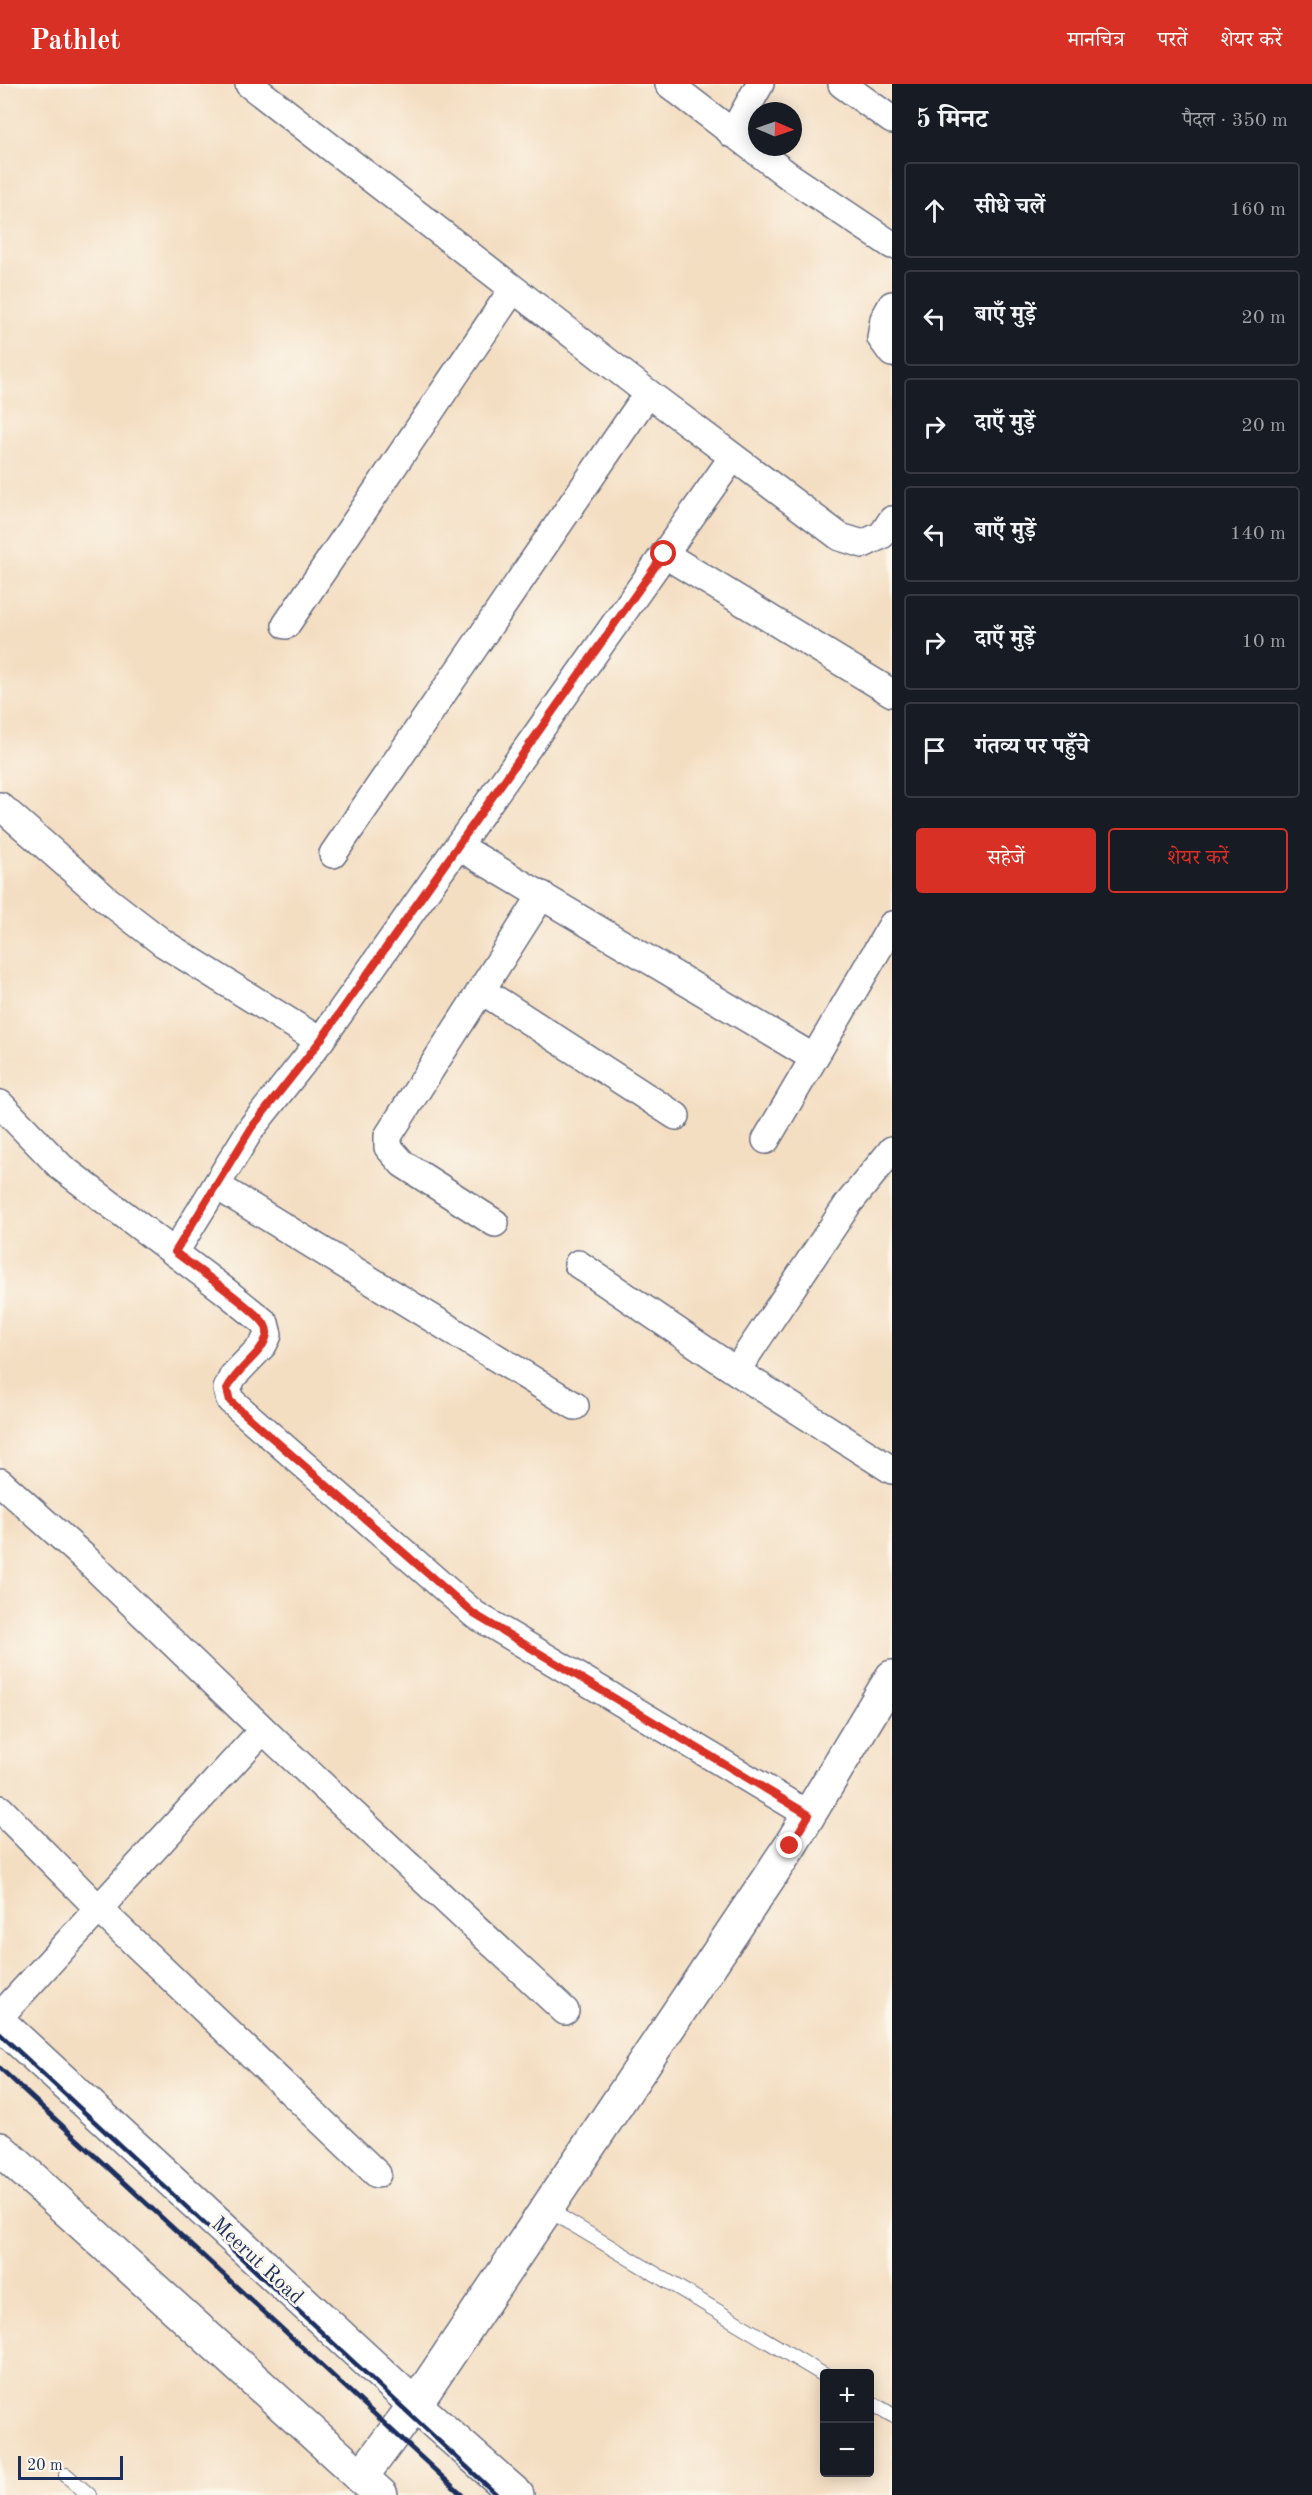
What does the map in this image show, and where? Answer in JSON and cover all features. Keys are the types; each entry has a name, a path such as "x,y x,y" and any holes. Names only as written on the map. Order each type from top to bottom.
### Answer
{"main road":[{"path":"0,2149 371,2486 415,2404 809,1815 892,1677"},
{"name":"Meerut Road","path":"0,2024 517,2495"}],"street":[{"path":"249,84 648,393 840,537 863,544 882,535 892,520"},
{"path":"669,84 789,176 892,245"},
{"path":"732,134 760,84"},
{"path":"842,84 892,120"},
{"path":"285,625 513,289"},
{"path":"892,305 884,319 881,338 892,353"},
{"path":"333,854 648,393"},
{"path":"175,1252 252,1127 320,1041 733,457"},
{"path":"664,554 892,693"},
{"path":"0,806 106,899 163,944 320,1041"},
{"path":"458,846 814,1058"},
{"path":"495,1223 403,1164 388,1147 388,1136 542,895"},
{"path":"766,1140 892,925"},
{"path":"481,990 676,1116"},
{"path":"0,1104 61,1167 225,1290 265,1323 268,1335 263,1345 233,1376 227,1389 230,1401 312,1470 335,1494 474,1614 809,1815"},
{"path":"736,1371 848,1204 892,1150"},
{"path":"217,1186 575,1406"},
{"path":"578,1264 736,1371 892,1470"},
{"path":"0,1482 85,1558 263,1730 565,2012"},
{"path":"0,2016 263,1730"},
{"path":"0,1809 99,1909 378,2174"}],"lane":[{"path":"547,2209 820,2372"},
{"path":"874,2404 892,2415"},
{"path":"66,2475 89,2495"}],"railway":[{"path":"0,2034 497,2495"},
{"path":"0,2068 462,2495"}],"route":[{"path":"664,554 320,1041 252,1127 175,1252 265,1323 268,1335 263,1345 233,1376 227,1389 230,1401 312,1470 335,1494 474,1614 558,1667 809,1815 790,1846"}]}
